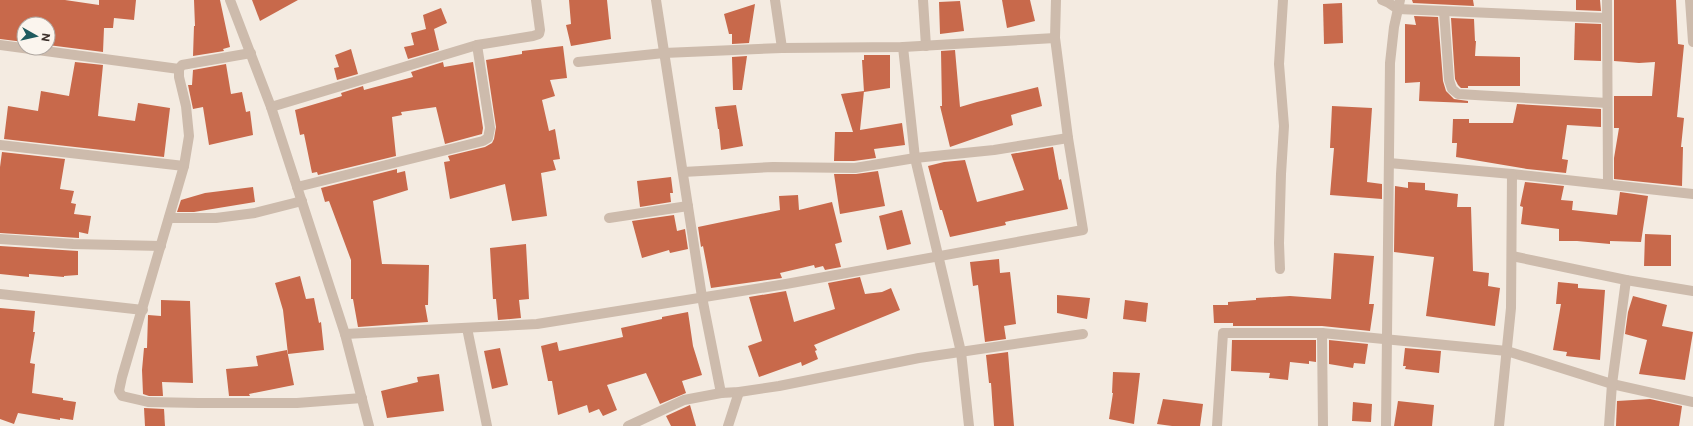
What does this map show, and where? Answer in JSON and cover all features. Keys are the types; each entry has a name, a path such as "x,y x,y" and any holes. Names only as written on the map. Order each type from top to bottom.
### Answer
{"street":[{"path":"230,0 271,106 302,201 345,334 369,426"},
{"path":"271,106 477,45 539,34 540,30 536,0"},
{"path":"656,0 702,297 721,393"},
{"path":"775,0 782,48"},
{"path":"923,0 926,46"},
{"path":"345,334 537,324 786,284 1082,230 1055,38 1056,0"},
{"path":"1280,269 1279,243 1284,126 1279,64 1283,0"},
{"path":"1382,0 1399,5 1444,11 1607,18"},
{"path":"1607,0 1608,184"},
{"path":"1690,0 1693,42"},
{"path":"1386,426 1390,63 1399,5"},
{"path":"1444,11 1449,80 1452,89 1458,94 1607,103"},
{"path":"578,62 664,53 782,48 903,47 1055,38"},
{"path":"0,45 179,69"},
{"path":"297,187 483,141 488,138 490,128 477,45"},
{"path":"903,47 914,158 961,352 969,426"},
{"path":"251,53 182,65 179,69 178,77 186,106 189,136 184,166 143,310 122,377 120,391 122,396 148,402 297,403 362,398"},
{"path":"683,172 773,167 855,168 914,158 994,150 1068,138"},
{"path":"0,145 184,166"},
{"path":"1389,163 1512,174 1693,194"},
{"path":"1499,426 1511,308 1512,174"},
{"path":"169,218 216,218 255,213 302,201"},
{"path":"609,218 688,206"},
{"path":"0,239 73,244 161,246"},
{"path":"1512,256 1626,280 1693,291"},
{"path":"1609,426 1612,384 1626,280"},
{"path":"0,295 143,310"},
{"path":"467,328 487,426"},
{"path":"1217,426 1222,333 1322,333 1387,338 1507,351 1612,384 1693,402"},
{"path":"1322,333 1323,426"},
{"path":"628,426 684,400 721,393 779,386 919,358 1082,334"},
{"path":"728,426 739,392"}],"building":[{"path":"0,0 65,0 99,5 99,0 136,0 134,20 114,18 113,28 104,28 103,52 56,46 56,16 16,16 16,41 0,39"},
{"path":"194,0 220,0 230,47 223,49 224,51 193,56 195,26"},
{"path":"252,0 298,0 260,21"},
{"path":"569,0 607,0 611,39 571,46 566,25 571,24"},
{"path":"1002,0 1030,0 1035,21 1007,28"},
{"path":"1412,0 1473,0 1474,6 1413,3"},
{"path":"1576,0 1600,0 1601,11 1576,10"},
{"path":"1614,0 1676,0 1678,44 1684,45 1677,117 1684,118 1681,147 1683,147 1682,186 1614,179 1614,158 1619,128 1614,128 1614,96 1652,96 1655,62 1639,63 1614,61"},
{"path":"960,1 964,31 940,34 939,2"},
{"path":"1342,3 1343,43 1324,44 1323,4"},
{"path":"755,4 749,43 732,44 732,34 729,34 724,14"},
{"path":"441,8 447,23 434,29 439,50 408,59 404,47 414,45 411,33 426,29 423,15"},
{"path":"1414,16 1438,17 1443,81 1446,91 1454,99 1468,101 1468,103 1419,101 1420,82 1405,83 1405,24 1416,25"},
{"path":"1451,18 1474,19 1476,41 1475,56 1520,57 1520,86 1468,86 1468,88 1461,88 1455,79"},
{"path":"1575,23 1601,24 1601,61 1574,60"},
{"path":"563,46 567,78 550,80 555,96 542,100 549,131 555,129 560,159 553,160 556,170 541,173 547,216 512,221 505,184 450,199 444,162 450,161 448,156 485,147 492,143 494,139 496,127 486,60 522,54 522,51"},
{"path":"351,49 358,74 337,80 334,68 339,67 335,55"},
{"path":"955,50 960,107 1038,87 1042,106 1011,115 1013,125 950,147 940,106 942,106 941,51"},
{"path":"864,55 890,55 890,88 864,92 862,60 864,60"},
{"path":"747,56 742,90 733,90 732,57"},
{"path":"75,62 103,65 98,116 135,121 138,103 170,108 164,157 4,139 8,106 38,111 41,91 69,96"},
{"path":"443,62 444,67 473,62 483,128 482,134 445,144 436,107 401,112 402,115 392,117 396,156 318,175 317,172 312,173 304,134 300,135 295,110 342,96 341,93 363,86 364,90 413,77 411,72"},
{"path":"226,64 231,94 242,92 246,112 250,111 253,135 209,145 203,107 193,109 188,85 192,85 193,70"},
{"path":"864,91 860,130 902,123 905,145 874,149 876,158 854,161 834,161 835,132 853,132 841,94"},
{"path":"1517,104 1601,109 1601,127 1567,125 1562,159 1568,160 1566,173 1527,169 1456,157 1457,143 1452,143 1453,119 1469,119 1469,123 1513,123"},
{"path":"736,105 743,146 721,150 715,107"},
{"path":"1332,106 1372,108 1367,182 1382,184 1382,199 1330,195 1334,148 1330,148"},
{"path":"1053,147 1059,180 1061,179 1068,209 1005,222 1006,225 950,237 942,210 940,210 928,166 944,162 965,160 977,202 1024,190 1011,154"},
{"path":"2,152 65,159 60,189 74,191 71,203 76,204 74,214 91,216 88,234 79,232 79,238 0,233 0,167"},
{"path":"397,169 397,173 405,171 408,190 373,201 382,264 429,265 428,305 425,305 428,322 358,327 353,299 351,299 351,260 329,201 325,202 321,188"},
{"path":"878,171 885,206 840,214 834,174 856,174"},
{"path":"671,177 673,193 670,193 671,202 640,207 637,181"},
{"path":"1408,182 1425,183 1425,190 1458,194 1457,207 1471,207 1473,271 1489,273 1488,286 1500,288 1495,326 1426,316 1434,257 1394,252 1395,186 1408,188"},
{"path":"1525,182 1564,186 1561,200 1573,201 1572,210 1617,215 1620,192 1648,196 1641,242 1610,241 1610,244 1559,241 1559,229 1521,224 1523,207 1520,206"},
{"path":"253,187 255,202 194,212 177,212 181,200 205,193"},
{"path":"798,195 799,210 832,202 842,242 835,244 841,267 825,270 823,266 815,268 814,265 780,273 782,278 711,288 703,246 701,247 698,227 780,210 779,196"},
{"path":"902,210 911,244 887,250 879,216"},
{"path":"674,215 677,231 685,229 688,249 670,253 669,250 642,258 632,221"},
{"path":"1645,234 1671,235 1671,266 1644,266"},
{"path":"526,244 529,299 519,300 521,318 498,320 496,299 493,299 490,248"},
{"path":"0,246 78,251 78,275 64,277 29,274 29,277 0,274"},
{"path":"1334,253 1374,256 1369,304 1374,304 1370,331 1322,326 1233,326 1233,323 1214,323 1213,305 1228,305 1228,302 1256,300 1256,298 1290,296 1331,299"},
{"path":"999,259 1000,273 1010,272 1016,324 1004,326 1006,339 985,342 978,285 973,286 970,262"},
{"path":"300,276 306,299 314,298 319,323 321,322 324,350 288,354 283,310 275,283"},
{"path":"860,277 865,294 882,292 891,288 900,310 814,345 817,350 815,351 818,359 802,366 801,362 759,377 748,346 762,341 749,297 786,291 794,322 835,309 828,283"},
{"path":"1558,282 1578,284 1578,288 1605,290 1600,360 1566,356 1567,352 1553,350 1561,304 1556,304"},
{"path":"1057,295 1090,298 1087,319 1057,313"},
{"path":"1633,296 1667,305 1662,326 1693,332 1685,380 1639,374 1647,340 1625,334 1628,312"},
{"path":"161,300 190,301 193,383 162,382 163,396 149,396 143,394 142,370 144,348 147,348 148,315 161,316"},
{"path":"1125,300 1148,303 1146,322 1123,319"},
{"path":"0,308 35,311 33,332 35,332 30,363 35,364 32,393 63,398 63,400 76,402 73,420 60,418 60,420 18,413 14,424 0,419"},
{"path":"688,312 693,346 702,375 682,381 686,393 660,404 646,373 607,385 617,410 603,416 599,409 589,413 587,405 558,415 552,381 548,381 541,346 557,342 559,351 623,337 621,328"},
{"path":"1232,340 1316,340 1316,362 1309,361 1309,364 1290,362 1288,380 1269,378 1270,373 1231,371"},
{"path":"1329,340 1368,344 1365,364 1354,363 1353,368 1329,364"},
{"path":"500,348 508,385 492,389 484,351"},
{"path":"1405,348 1441,351 1439,373 1405,369 1406,366 1403,366"},
{"path":"287,350 294,385 249,394 250,396 229,396 226,369 258,366 256,356"},
{"path":"1008,352 1014,426 994,426 991,383 989,383 986,355"},
{"path":"1113,372 1140,373 1134,424 1109,419 1113,393"},
{"path":"439,374 444,411 387,418 381,391 418,382 417,377"},
{"path":"1163,399 1203,404 1200,426 1172,426 1157,424"},
{"path":"1650,399 1682,406 1679,426 1616,426 1617,401"},
{"path":"1398,401 1434,405 1432,426 1394,426"},
{"path":"1353,402 1372,404 1371,422 1352,421"},
{"path":"690,405 696,426 671,426 666,416"},
{"path":"144,408 164,409 165,426 145,426"}]}
